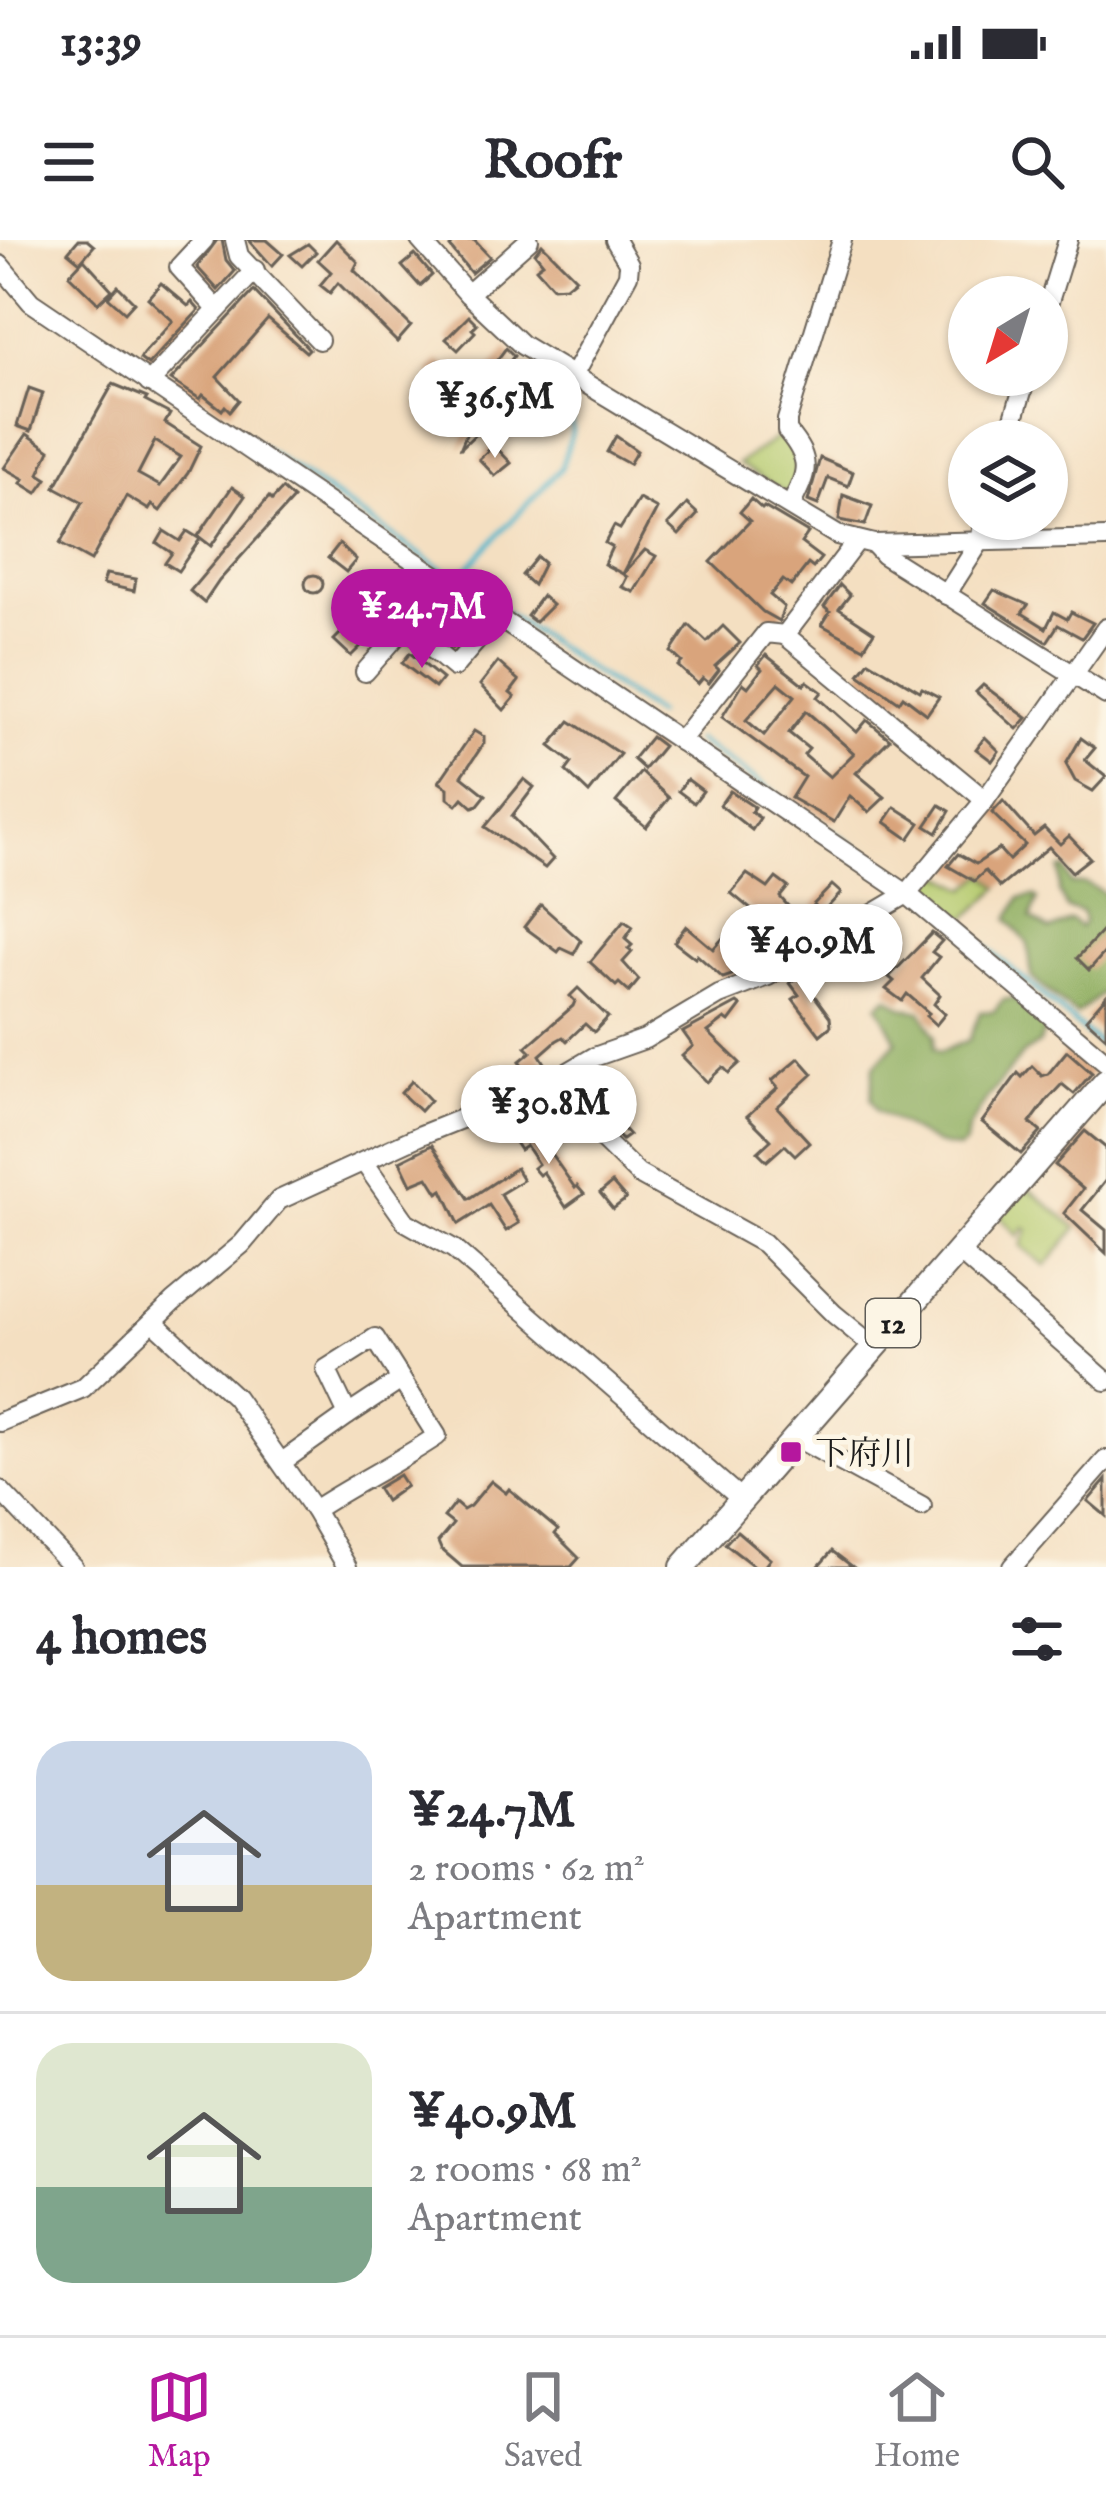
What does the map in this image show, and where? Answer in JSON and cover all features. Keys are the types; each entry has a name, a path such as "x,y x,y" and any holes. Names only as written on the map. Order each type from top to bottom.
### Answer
{"main road":[{"name":"12","path":"683,1567 1106,1082"}],"street":[{"path":"204,240 179,268 217,309"},
{"path":"235,240 239,256 319,340"},
{"path":"419,240 522,345 837,535 865,543 1106,695"},
{"path":"468,294 529,240"},
{"path":"573,376 628,275 629,264 615,240"},
{"path":"790,505 806,463 787,431 787,420 842,240"},
{"path":"1057,276 1068,240"},
{"path":"0,266 31,302 907,894 1106,1062"},
{"path":"149,383 255,270"},
{"path":"1068,539 1106,538"},
{"path":"784,635 865,543 981,540"},
{"path":"946,595 981,540"},
{"path":"365,672 444,582"},
{"path":"406,627 454,667 496,618"},
{"path":"0,1422 83,1388 242,1244 279,1200 563,1076 594,1057 645,1039 719,995 768,976 907,894 985,800 1106,628"},
{"path":"680,741 766,633 784,635 985,800"},
{"path":"563,1076 575,1109 638,1174 763,1243 873,1346"},
{"path":"364,1162 406,1222 454,1249 741,1499"},
{"path":"957,1250 1106,1381"},
{"path":"154,1321 235,1397 314,1510 347,1567"},
{"path":"314,1510 356,1482 376,1477 437,1436 375,1338 326,1370 348,1415"},
{"path":"282,1462 401,1380"},
{"path":"795,1437 922,1506"},
{"path":"1012,1567 1106,1460"},
{"path":"1089,1480 1106,1495"},
{"path":"0,1490 73,1567"}],"green space":[{"path":"782,434 803,467 789,495 738,464"},
{"path":"1060,869 1065,869 1071,884 1086,884 1106,894 1106,990 1076,1015 1032,978 1028,944 1008,919 1020,898 1034,896 1038,899 1031,918 1050,930 1071,920 1080,927 1082,912 1067,909 1059,892"},
{"path":"937,871 967,889 985,874 999,888 963,921 921,887"},
{"path":"888,997 902,1007 921,1011 935,1036 934,1048 940,1052 969,1040 980,1012 994,1011 1003,1000 1014,998 1046,1027 1039,1044 1023,1054 988,1097 959,1149 936,1144 877,1111 871,1099 874,1067 897,1041 878,1005"},
{"path":"1024,1185 1077,1228 1046,1266 1021,1246 1028,1229 1024,1227 1018,1236 999,1216"}],"building":[{"path":"78,240 94,246 80,262 68,252"},
{"path":"217,240 222,240 226,260 235,271 218,290 197,267"},
{"path":"249,240 267,240 283,254 272,266"},
{"path":"336,240 358,262 354,270 411,326 397,342 338,283 330,293 320,285 331,272 318,260"},
{"path":"457,240 474,240 490,257 471,273 450,247"},
{"path":"308,244 316,252 302,266 290,255"},
{"path":"542,244 576,278 566,286 553,287 536,268 543,263 535,253"},
{"path":"415,255 432,275 420,286 402,266"},
{"path":"84,259 112,290 98,303 69,275"},
{"path":"161,283 199,310 148,365 140,359 173,321 148,298"},
{"path":"118,286 134,302 125,312 108,297"},
{"path":"254,291 309,349 306,352 268,319 217,377 239,400 230,411 225,406 222,410 171,380"},
{"path":"469,316 477,324 472,329 475,332 458,350 446,339"},
{"path":"506,348 514,356 493,384 485,376"},
{"path":"438,361 460,377 450,389 429,372"},
{"path":"113,384 170,414 165,423 201,446 160,511 126,496 91,561 60,544 83,502 55,487","holes":["155,441 181,457 160,486 138,474"]},
{"path":"547,387 563,401 553,410 539,394"},
{"path":"29,388 43,393 31,431 17,426"},
{"path":"496,393 504,399 496,414 460,449 470,425 465,420 484,397 489,401"},
{"path":"27,434 50,450 39,474 47,479 37,493 4,468"},
{"path":"616,436 637,451 629,464 607,452"},
{"path":"494,445 511,463 495,476 479,459"},
{"path":"820,458 853,472 848,486 828,478 818,505 808,501"},
{"path":"232,487 245,496 211,546 198,536"},
{"path":"282,489 293,499 204,603 190,591 269,497 272,500"},
{"path":"843,495 872,506 865,525 839,520"},
{"path":"639,499 657,509 623,574 604,564 612,547 605,543"},
{"path":"751,499 808,533 801,543 821,558 813,568 808,564 791,586 783,580 770,595 784,607 779,621 763,612 711,562 750,521 740,512"},
{"path":"687,504 698,514 679,535 668,525"},
{"path":"164,531 180,541 187,531 200,539 178,571 165,563 172,553 157,543"},
{"path":"339,544 356,560 346,572 328,558"},
{"path":"645,550 656,556 634,592 622,587 627,577 623,574"},
{"path":"537,557 544,563 533,585 522,575"},
{"path":"106,574 136,579 134,591 103,584"},
{"path":"314,575 323,584 314,593 305,584"},
{"path":"840,585 850,595 839,609 874,632 864,648 822,625 830,612 824,607"},
{"path":"994,590 1028,605 1022,613 1046,628 1054,612 1067,619 1071,612 1093,623 1082,638 1058,625 1047,642 985,603"},
{"path":"542,596 552,605 535,622 527,616"},
{"path":"375,605 392,621 381,633 364,617"},
{"path":"440,610 455,623 461,616 472,625 452,648 431,625"},
{"path":"689,625 707,642 723,626 740,643 715,666 719,670 709,683 703,678 698,684 678,666 682,662 671,652"},
{"path":"344,630 361,646 351,656 334,640"},
{"path":"410,653 442,679 435,688 402,663"},
{"path":"766,655 804,685 807,681 822,692 818,697 857,732 867,720 890,739 856,773 885,797 869,812 850,796 834,822 791,798 804,777 722,717 743,683 748,687 762,669 758,665","holes":["779,683 795,696 764,735 746,720","806,711 854,753 830,777 804,755 809,749 789,733"]},
{"path":"869,661 939,697 927,714 903,696 899,702 859,674"},
{"path":"498,662 519,681 510,693 515,697 504,710 480,685"},
{"path":"983,685 1027,718 1017,729 976,692"},
{"path":"570,721 620,754 589,793 566,771 572,763 550,746"},
{"path":"474,731 484,737 484,743 462,776 486,795 473,807 463,798 457,805 439,782"},
{"path":"651,737 663,746 644,769 633,759"},
{"path":"985,737 999,751 992,761 976,749"},
{"path":"1081,738 1095,748 1085,760 1106,777 1093,791 1075,781 1066,764"},
{"path":"641,772 669,798 646,827 616,802"},
{"path":"524,779 534,787 512,816 553,859 545,868 485,827"},
{"path":"687,779 703,791 694,803 678,791"},
{"path":"730,791 754,807 751,812 760,818 752,830 720,805"},
{"path":"1003,801 1034,836 1044,828 1060,844 1069,836 1090,858 1072,872 1049,847 1000,887 985,871 974,881 948,866 958,854 976,864 999,849 1009,860 1025,845 992,813"},
{"path":"940,805 950,811 937,833 926,826"},
{"path":"895,807 920,823 909,839 885,822"},
{"path":"747,874 768,888 776,878 788,887 780,897 788,906 781,913 801,935 776,956 741,923 753,911 731,893"},
{"path":"832,885 841,893 822,913 813,905"},
{"path":"541,905 581,941 574,954 561,948 558,952 524,927"},
{"path":"624,921 633,927 625,939 632,952 623,962 639,980 629,992 590,962"},
{"path":"686,926 713,949 734,926 743,934 725,953 738,968 732,975 723,978 674,942"},
{"path":"1106,927 1106,951 1089,970 1077,958"},
{"path":"932,933 942,941 932,952 939,957 922,978 940,995 934,1004 945,1014 936,1025 907,994 902,1001 886,989 894,981 889,977"},
{"path":"800,976 830,1017 831,1026 820,1035 793,999 799,995 790,983"},
{"path":"578,988 608,1017 594,1032 585,1024 567,1041 563,1037 556,1041 540,1055 548,1068 532,1076 520,1061 531,1052 526,1047 573,1006 570,996"},
{"path":"1106,996 1106,1037 1086,1019"},
{"path":"737,1003 741,1006 729,1022 725,1019 708,1032 740,1063 729,1073 723,1067 707,1082 682,1056 693,1046 683,1032"},
{"path":"1067,1051 1092,1073 1074,1094 1062,1084 1047,1100 1030,1123 1041,1132 1021,1154 982,1122 1018,1073 1022,1077 1032,1066 1042,1076 1048,1074"},
{"path":"799,1058 813,1074 777,1107 809,1142 795,1155 785,1145 767,1161 758,1152 771,1140 747,1116 778,1088 772,1081"},
{"path":"596,1071 615,1110 623,1104 628,1113 616,1121 629,1135 622,1140 587,1102 579,1081"},
{"path":"412,1081 430,1100 420,1111 401,1093"},
{"path":"533,1128 584,1194 566,1207 543,1172 539,1175 533,1168 538,1164 526,1146 520,1150 514,1141"},
{"path":"1085,1131 1106,1148 1106,1180 1082,1210 1106,1230 1106,1253 1064,1213 1083,1189 1055,1165"},
{"path":"432,1145 469,1199 516,1168 523,1180 500,1194 519,1223 506,1231 489,1205 459,1224 443,1190 438,1193 428,1177 411,1184 400,1161"},
{"path":"612,1183 626,1199 613,1209 600,1193"},
{"path":"399,1475 406,1486 385,1501 377,1488"},
{"path":"1106,1480 1106,1516 1088,1501"},
{"path":"491,1481 506,1493 509,1489 558,1530 555,1534 579,1558 571,1567 462,1567 441,1549 438,1542 453,1524 444,1517 455,1503 463,1510 470,1506"},
{"path":"737,1531 770,1559 764,1567 755,1567 725,1544"},
{"path":"832,1551 853,1567 818,1567"}],"waterway":[{"path":"458,578 561,468 572,432 568,383"},
{"path":"208,411 656,714"},
{"path":"825,517 847,529"},
{"path":"696,740 911,884"},
{"path":"920,890 1106,1050"}],"place":[{"name":"下府川","path":"791,1452"}]}
